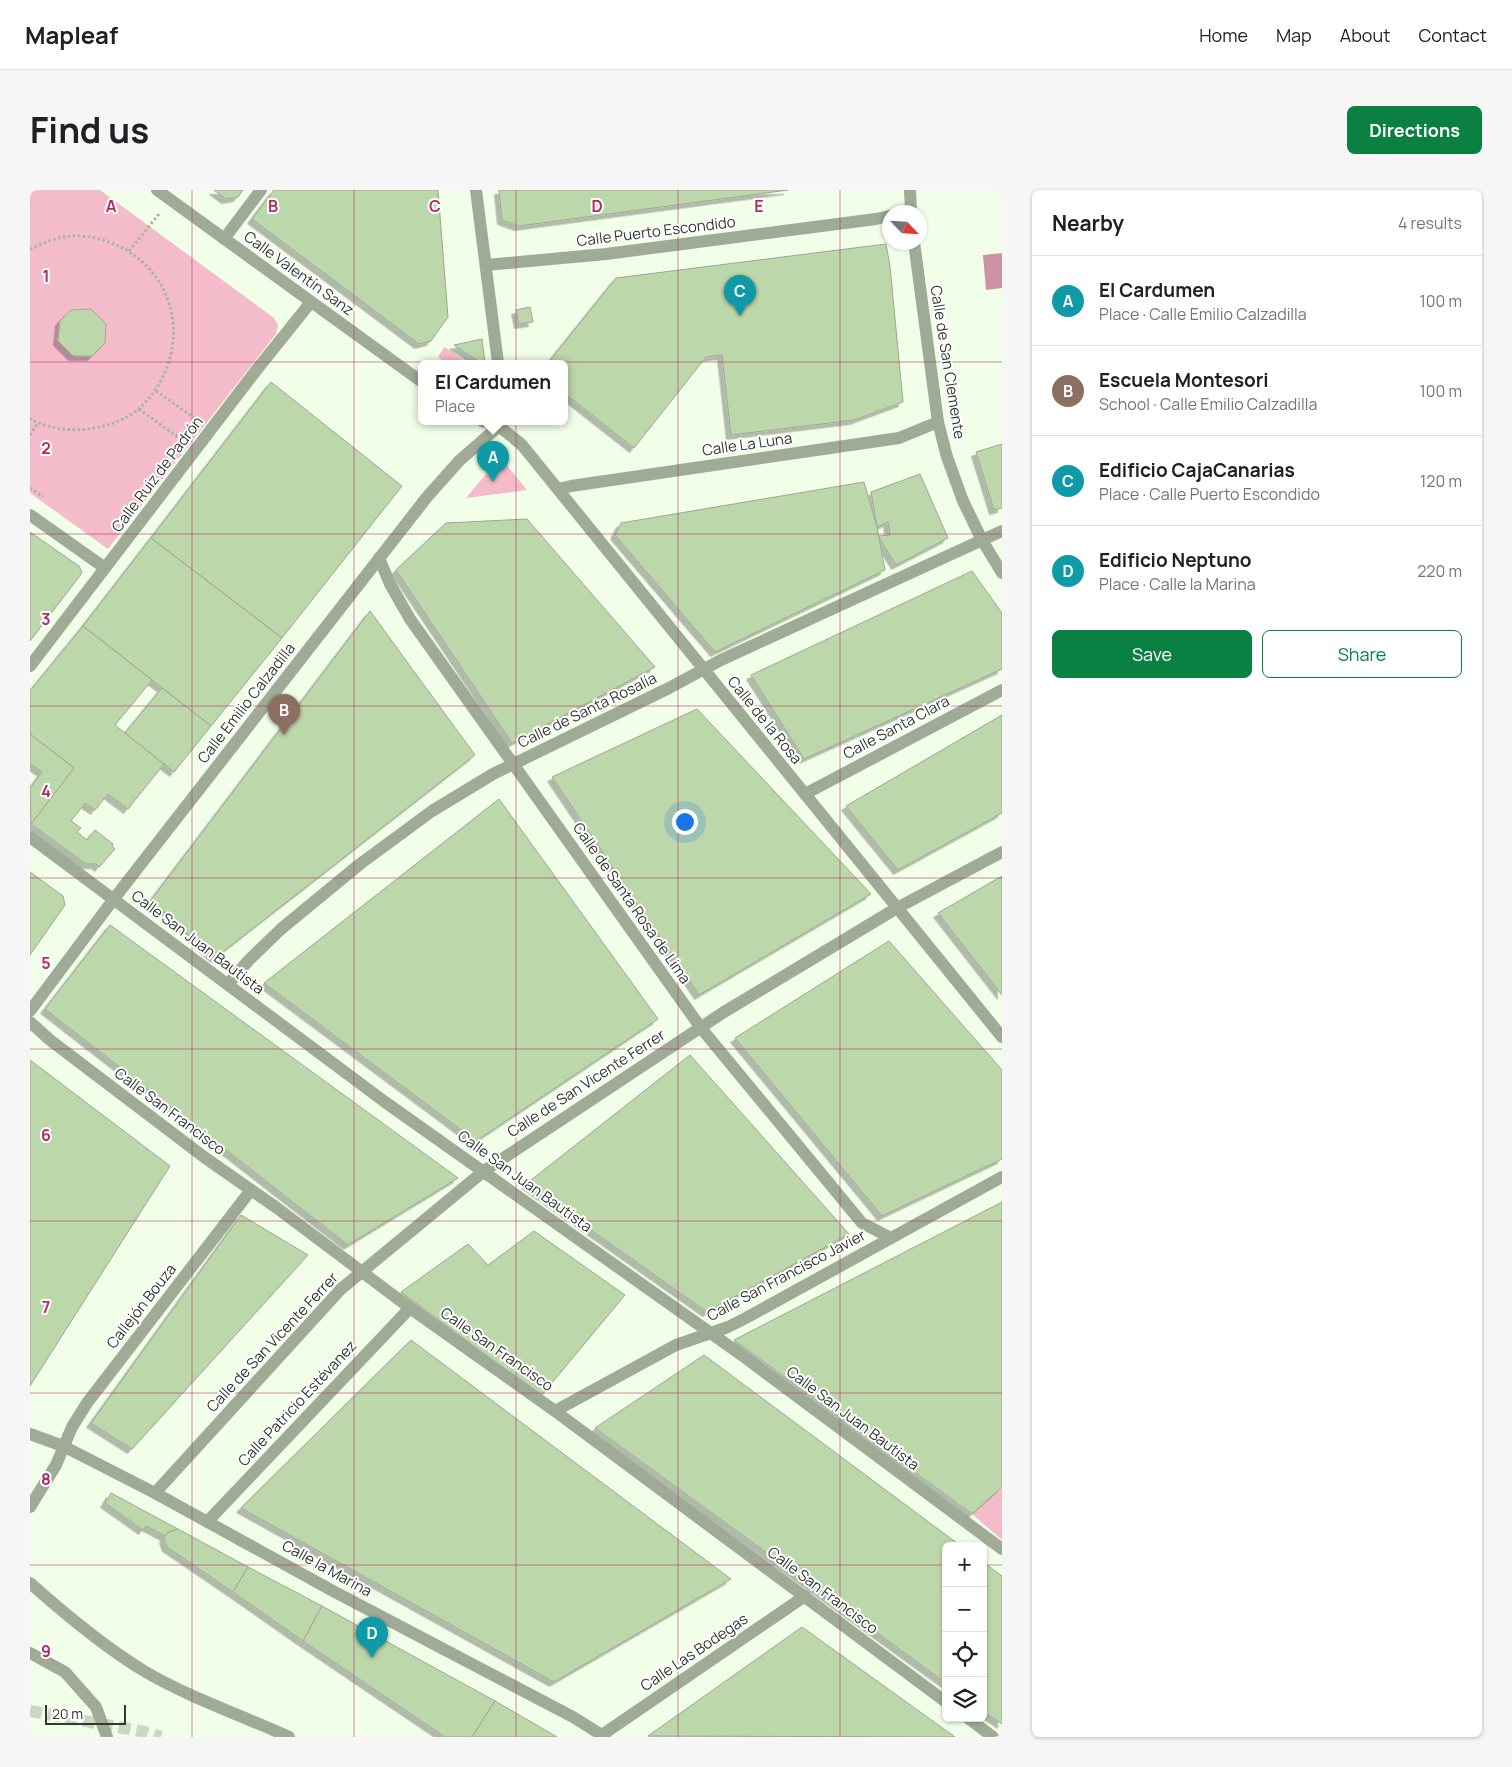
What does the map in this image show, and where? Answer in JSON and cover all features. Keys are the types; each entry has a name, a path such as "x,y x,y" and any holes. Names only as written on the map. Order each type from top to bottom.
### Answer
{"street":[{"name":"Calle Valentín Sanz","path":"157,190 418,379"},
{"path":"224,239 261,190"},
{"path":"476,190 498,360"},
{"path":"909,205 910,190"},
{"name":"Calle Puerto Escondido","path":"486,265 606,254 882,218"},
{"name":"Calle de San Clemente","path":"915,250 938,422 955,482 982,540 1002,573"},
{"name":"Calle Ruiz de Padrón","path":"30,666 311,302"},
{"name":"Calle La Luna","path":"558,489 899,438 938,422"},
{"name":"Calle Emilio Calzadilla","path":"30,1011 113,900 427,498 459,461 499,425"},
{"name":"Calle de la Rosa","path":"501,425 522,445 1002,1037"},
{"path":"30,516 105,568"},
{"name":"Calle de Santa Rosalía","path":"228,984 249,960 281,929 360,864 432,811 513,764 703,670 1002,531"},
{"name":"Calle de Santa Rosa de Lima","path":"379,558 390,584 410,619 701,1028 862,1223 891,1238"},
{"name":"Calle Santa Clara","path":"805,794 1002,690"},
{"name":"Calle San Juan Bautista","path":"30,837 385,1102 751,1362 1002,1549"},
{"name":"Calle de San Vicente Ferrer","path":"154,1493 341,1289 484,1171 701,1028 897,908 1002,852"},
{"name":"Calle San Francisco","path":"30,1022 50,1040 188,1146 410,1308 556,1411 942,1699"},
{"name":"Calle San Francisco Javier","path":"556,1411 676,1345 710,1334 744,1319 1002,1176"},
{"name":"Callejón Bouza","path":"30,1507 56,1465 72,1427 87,1403 250,1190"},
{"name":"Calle Patricio Estévanez","path":"208,1522 410,1308"},
{"name":"Calle la Marina","path":"30,1434 63,1446 154,1493 333,1591 573,1717 604,1736"},
{"path":"30,1583 66,1615 105,1645 145,1671 207,1703 290,1737"},
{"name":"Calle Las Bodegas","path":"604,1736 805,1596"},
{"path":"30,1653 65,1672 96,1707 107,1737"},
{"path":"973,1722 993,1737"}],"path":[{"path":"129,251 170,199"},
{"path":"30,249 53,239 79,236 105,240 129,251 149,268 165,290 173,315 174,341 168,367 156,390 139,409 116,423 91,430 64,430 30,419"},
{"path":"156,390 201,422"},
{"path":"139,409 186,442"},
{"path":"30,435 38,423"},
{"path":"30,488 45,498"}],"shaded area":[{"path":"30,190 100,190 274,318 278,325 276,334 108,549 30,493","holes":["91,309 105,324 105,343 92,356 73,356 58,341 60,321 71,310"]},
{"path":"1002,253 1002,288 986,290 983,255"},
{"path":"445,346 463,360 442,360 438,357"},
{"path":"500,457 527,490 466,498"},
{"path":"1002,1487 1002,1540 972,1514"}],"building":[{"path":"214,190 243,190 238,197 226,199"},
{"path":"274,190 438,190 448,317 431,341 419,344 252,219"},
{"path":"499,190 788,190 519,226 502,220"},
{"path":"882,245 882,250 887,250 890,266 903,402 854,420 731,435 722,355 706,357 634,448 568,396 568,360 551,359 616,278"},
{"path":"530,307 533,322 519,324 516,310"},
{"path":"91,309 106,324 105,343 92,356 73,356 58,341 60,321 71,310"},
{"path":"482,339 485,360 476,360 454,345"},
{"path":"271,382 402,486 282,638 151,538"},
{"path":"1002,444 1002,508 994,510 976,452"},
{"path":"920,474 948,538 896,565 878,536 890,535 888,522 877,527 871,492"},
{"path":"864,482 877,527 885,570 715,652 615,535 621,523"},
{"path":"527,519 655,667 512,743 396,570 446,523"},
{"path":"30,532 79,566 82,573 30,641"},
{"path":"151,538 282,638 211,726 83,626"},
{"path":"972,571 1002,613 1002,669 804,759 751,675"},
{"path":"370,611 475,755 215,958 151,900"},
{"path":"83,626 152,680 115,725 164,764 128,809 108,794 95,810 85,803 71,821 81,828 77,832 87,840 95,830 113,844 112,846 115,849 99,867 96,864 86,864 31,824 74,768 30,734 30,691"},
{"path":"162,688 211,726 174,772 125,733"},
{"path":"697,709 871,894 699,995 552,777"},
{"path":"1002,715 1002,813 898,870 846,806"},
{"path":"30,734 74,768 31,824 30,788 42,772 30,765"},
{"path":"499,799 658,1019 476,1141 264,983"},
{"path":"30,872 63,896 65,905 30,955"},
{"path":"1002,876 1002,995 938,913"},
{"path":"110,925 458,1178 348,1245 45,1009"},
{"path":"889,941 1002,1070 1002,1159 882,1216 735,1038"},
{"path":"690,1055 849,1234 707,1312 526,1184"},
{"path":"30,1060 170,1166 30,1386"},
{"path":"1002,1202 1002,1487 972,1514 734,1340"},
{"path":"241,1215 308,1255 132,1449 91,1423"},
{"path":"534,1231 625,1295 541,1396 401,1292 468,1244 488,1265"},
{"path":"411,1340 731,1579 554,1682 241,1508"},
{"path":"704,1355 956,1542 942,1542 942,1680 595,1428"},
{"path":"111,1493 178,1529 167,1533 165,1536 146,1526 143,1530 105,1503"},
{"path":"178,1529 248,1567 233,1592 167,1547 164,1539 165,1536 167,1533"},
{"path":"987,1565 1002,1576 1002,1724 987,1714"},
{"path":"248,1567 322,1606 303,1641 233,1592"},
{"path":"322,1606 495,1701 472,1737 445,1737 303,1641"},
{"path":"802,1627 955,1737 648,1736"},
{"path":"495,1701 540,1727 557,1737 472,1737"}],"tunnel":[{"path":"30,1711 145,1732 161,1737"}],"place":[{"name":"Edificio CajaCanarias","path":"740,316"},
{"name":"El Cardumen","path":"493,482"},
{"name":"Escuela Montesori","path":"284,735"},
{"name":"Edificio Neptuno","path":"372,1658"}]}
